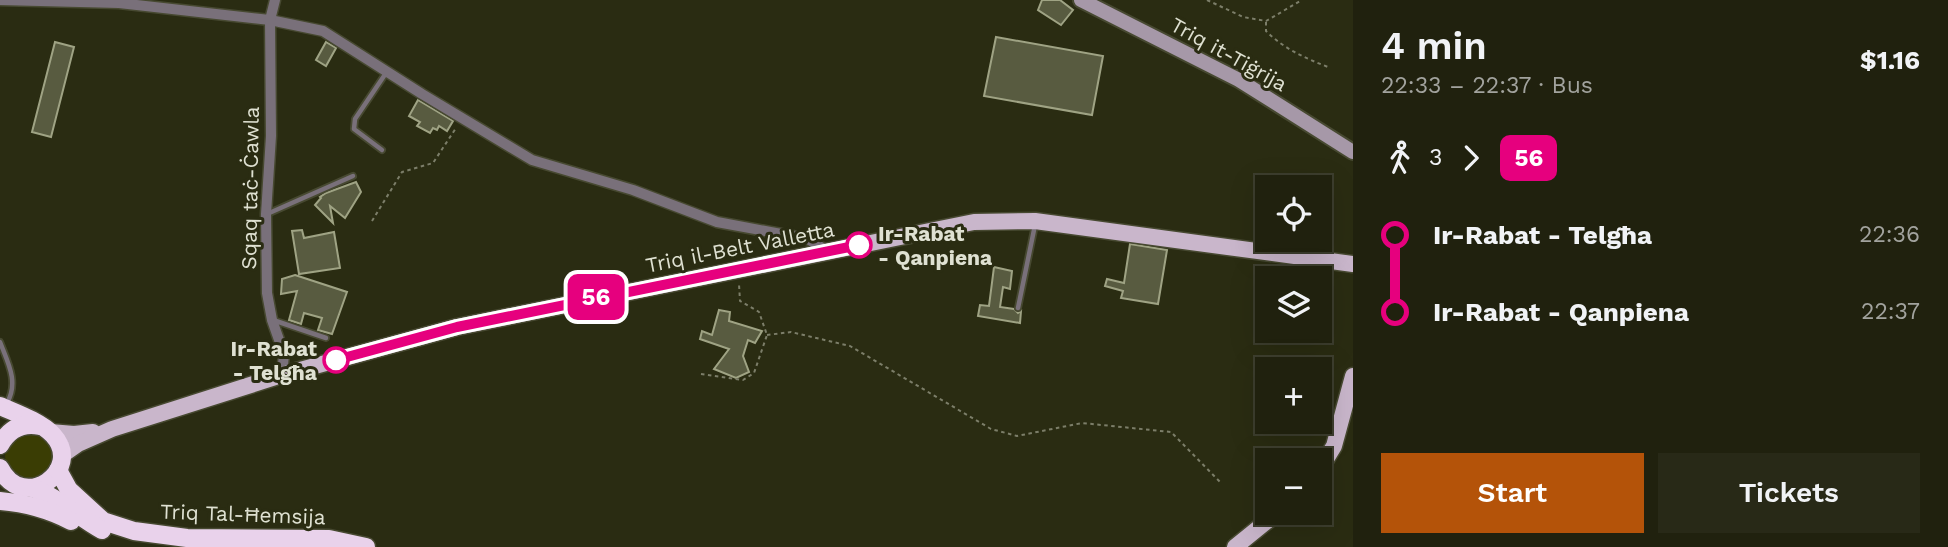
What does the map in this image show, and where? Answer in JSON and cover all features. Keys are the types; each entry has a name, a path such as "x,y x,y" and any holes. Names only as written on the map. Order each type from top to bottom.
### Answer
{"highway":[{"path":"2,407 48,431"},
{"path":"1,438 19,426 28,425 48,431"},
{"name":"Triq Tal-Ħemsija","path":"48,431 57,440 60,463 69,490 103,521 134,531 187,538 329,539 366,547"},
{"path":"32,488 50,481 60,463"},
{"path":"0,468 7,484"},
{"name":"Triq Tal-Ħemsija","path":"7,484 46,493 83,519 114,536 142,544 313,547"},
{"path":"0,501 21,502 41,508 88,529 114,536"}],"main road":[{"name":"Triq it-Tiġrija","path":"1081,0 1238,80 1353,152"},
{"name":"Triq il-Belt Valletta","path":"60,463 78,444 112,429 282,375 457,327 974,222 1035,221 1351,263"},
{"path":"1332,449 1350,398 1353,376"},
{"name":"Triq il-Belt Valletta","path":"48,431 74,434 112,429"},
{"path":"1235,547 1262,525"}],"street":[{"path":"0,0 119,3 270,20 323,31 532,160 633,190 717,222 808,239 827,251"},
{"name":"Sqaq taċ-Ċawla","path":"275,0 270,20 271,136 266,214 267,293 272,320 284,354 282,375"}],"lane":[{"path":"382,150 354,129 355,119 387,72"},
{"path":"266,214 353,176"},
{"path":"1018,308 1035,221"},
{"path":"272,320 326,338"},
{"path":"0,342 14,381 12,394 2,407"}],"path":[{"path":"1207,0 1243,17 1266,21 1302,0"},
{"path":"1266,21 1266,31 1277,42 1328,68"},
{"path":"372,221 402,172 433,163 462,118"},
{"path":"701,374 743,380 754,373 766,335 759,312 740,301 738,269"},
{"path":"766,335 791,332 850,346 992,429 1017,436 1082,424 1171,432 1220,482"}],"shaded area":[{"path":"29,432 46,439 53,456 46,473 29,480 12,473 5,456 12,439"}],"building":[{"path":"1042,0 1060,0 1073,10 1061,25 1038,10"},
{"path":"996,37 1103,56 1092,115 984,96"},
{"path":"55,42 74,47 51,137 32,132"},
{"path":"326,42 336,48 326,66 316,60"},
{"path":"418,100 453,121 447,131 439,126 437,130 433,128 430,133 417,126 420,122 409,116"},
{"path":"356,182 361,192 345,218 330,206 333,223 315,205 326,193"},
{"path":"302,230 304,238 334,232 340,268 299,274 292,231"},
{"path":"1130,244 1167,250 1158,304 1121,298 1123,291 1105,286 1107,279 1124,283"},
{"path":"994,267 1012,271 1010,289 1003,287 1000,307 1014,309 1018,313 1021,311 1020,323 978,316 980,305 989,306"},
{"path":"295,275 347,292 332,334 318,330 322,318 304,313 301,324 289,320 297,291 281,294 282,279"},
{"path":"719,310 730,312 729,321 762,331 755,343 748,340 743,356 749,372 736,378 714,369 729,349 700,339 702,331 712,335"}],"bus line":[{"name":"56","path":"336,360 457,327 556,305 859,245"}],"place":[{"name":"Ir-Rabat - Qanpiena","path":"859,245"},
{"name":"Ir-Rabat - Telgħa","path":"336,360"}]}
